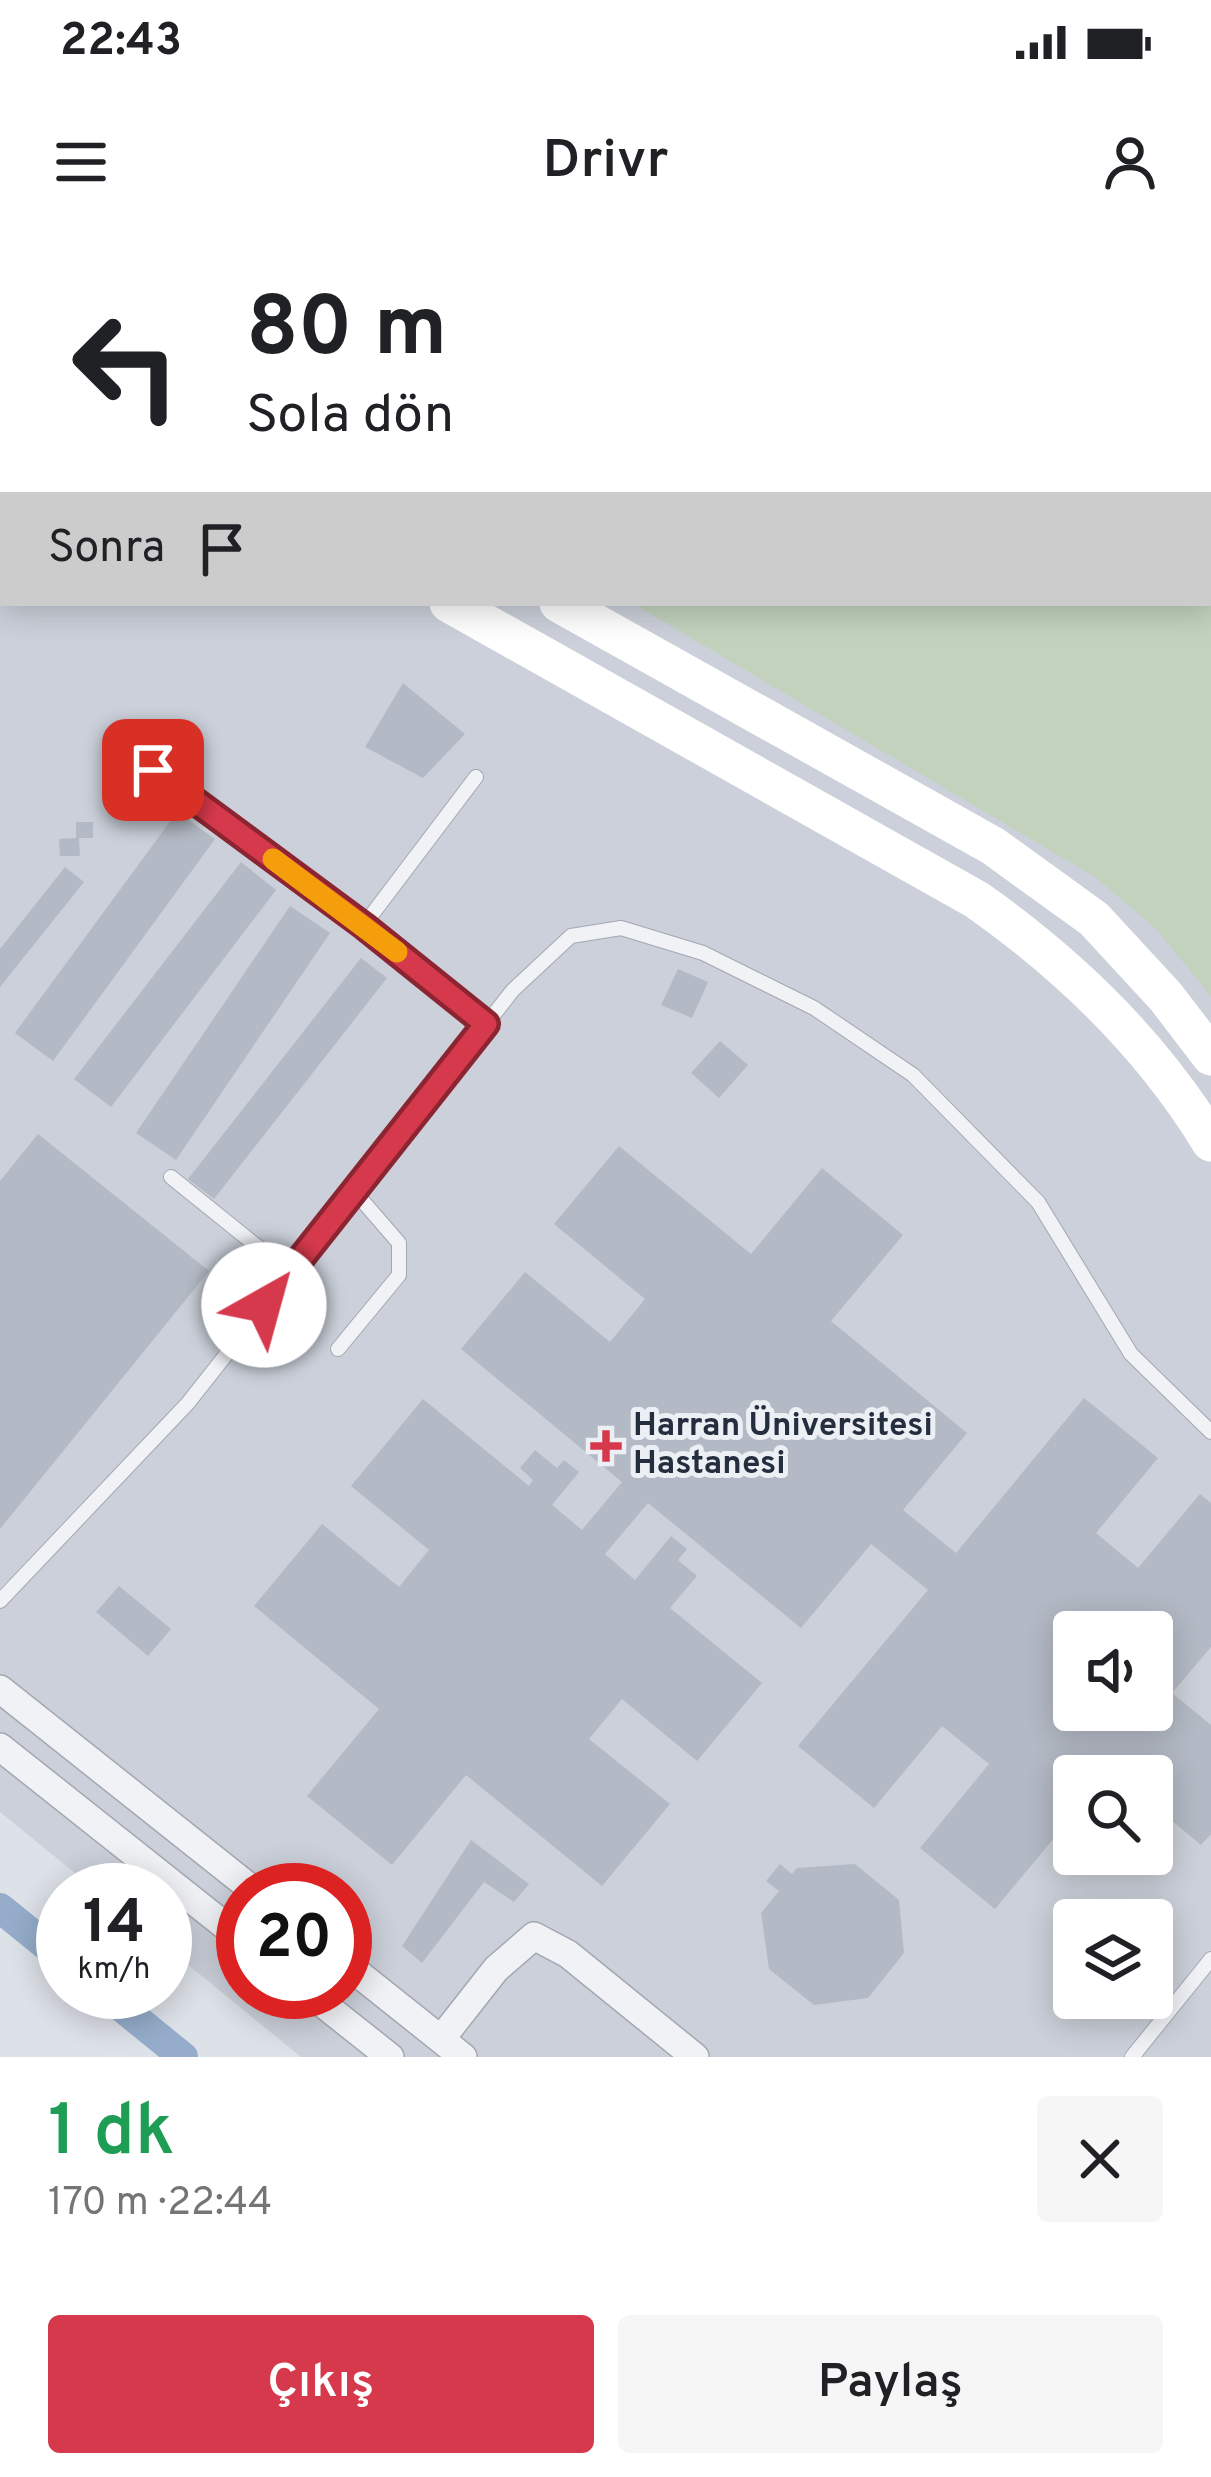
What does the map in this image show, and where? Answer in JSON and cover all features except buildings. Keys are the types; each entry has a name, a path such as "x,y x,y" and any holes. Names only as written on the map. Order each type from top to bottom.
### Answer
{"street":[{"path":"454,606 976,900 1048,950 1134,1038 1211,1142"},
{"path":"564,606 993,846 1094,920 1166,997 1211,1056"},
{"path":"0,1689 220,1863"},
{"path":"0,1747 216,1919"},
{"path":"372,1984 452,2048 496,1970 535,1936 568,1954 695,2057"},
{"path":"342,2019 390,2057"}],"lane":[{"path":"153,770 364,926 486,1024"},
{"path":"364,926 476,777"},
{"path":"0,1601 188,1403 513,990 571,936 621,928 703,953 814,1008 913,1075 1038,1202 1131,1354 1211,1432"},
{"path":"171,1177 290,1273"},
{"path":"338,1349 399,1275 399,1243 354,1191"},
{"path":"1132,2057 1211,1959"}],"shaded area":[{"name":"Harran Üniversitesi Hastanesi","path":"0,606 1211,606 1211,2057 301,2057 254,2019 372,2019 372,1863 216,1863 216,1988 192,1968 192,1863 63,1863 0,1812"}],"green space":[{"path":"637,606 1211,606 1211,996 1156,929 1095,877"}],"waterway":[{"path":"0,1908 36,1937"},
{"path":"136,2019 183,2057"}],"slow traffic":[{"path":"273,859 397,952"}],"place":[{"name":"Harran Üniversitesi Hastanesi","path":"606,1446"}],"route":[{"path":"153,770 364,926 486,1024 264,1305"}]}
